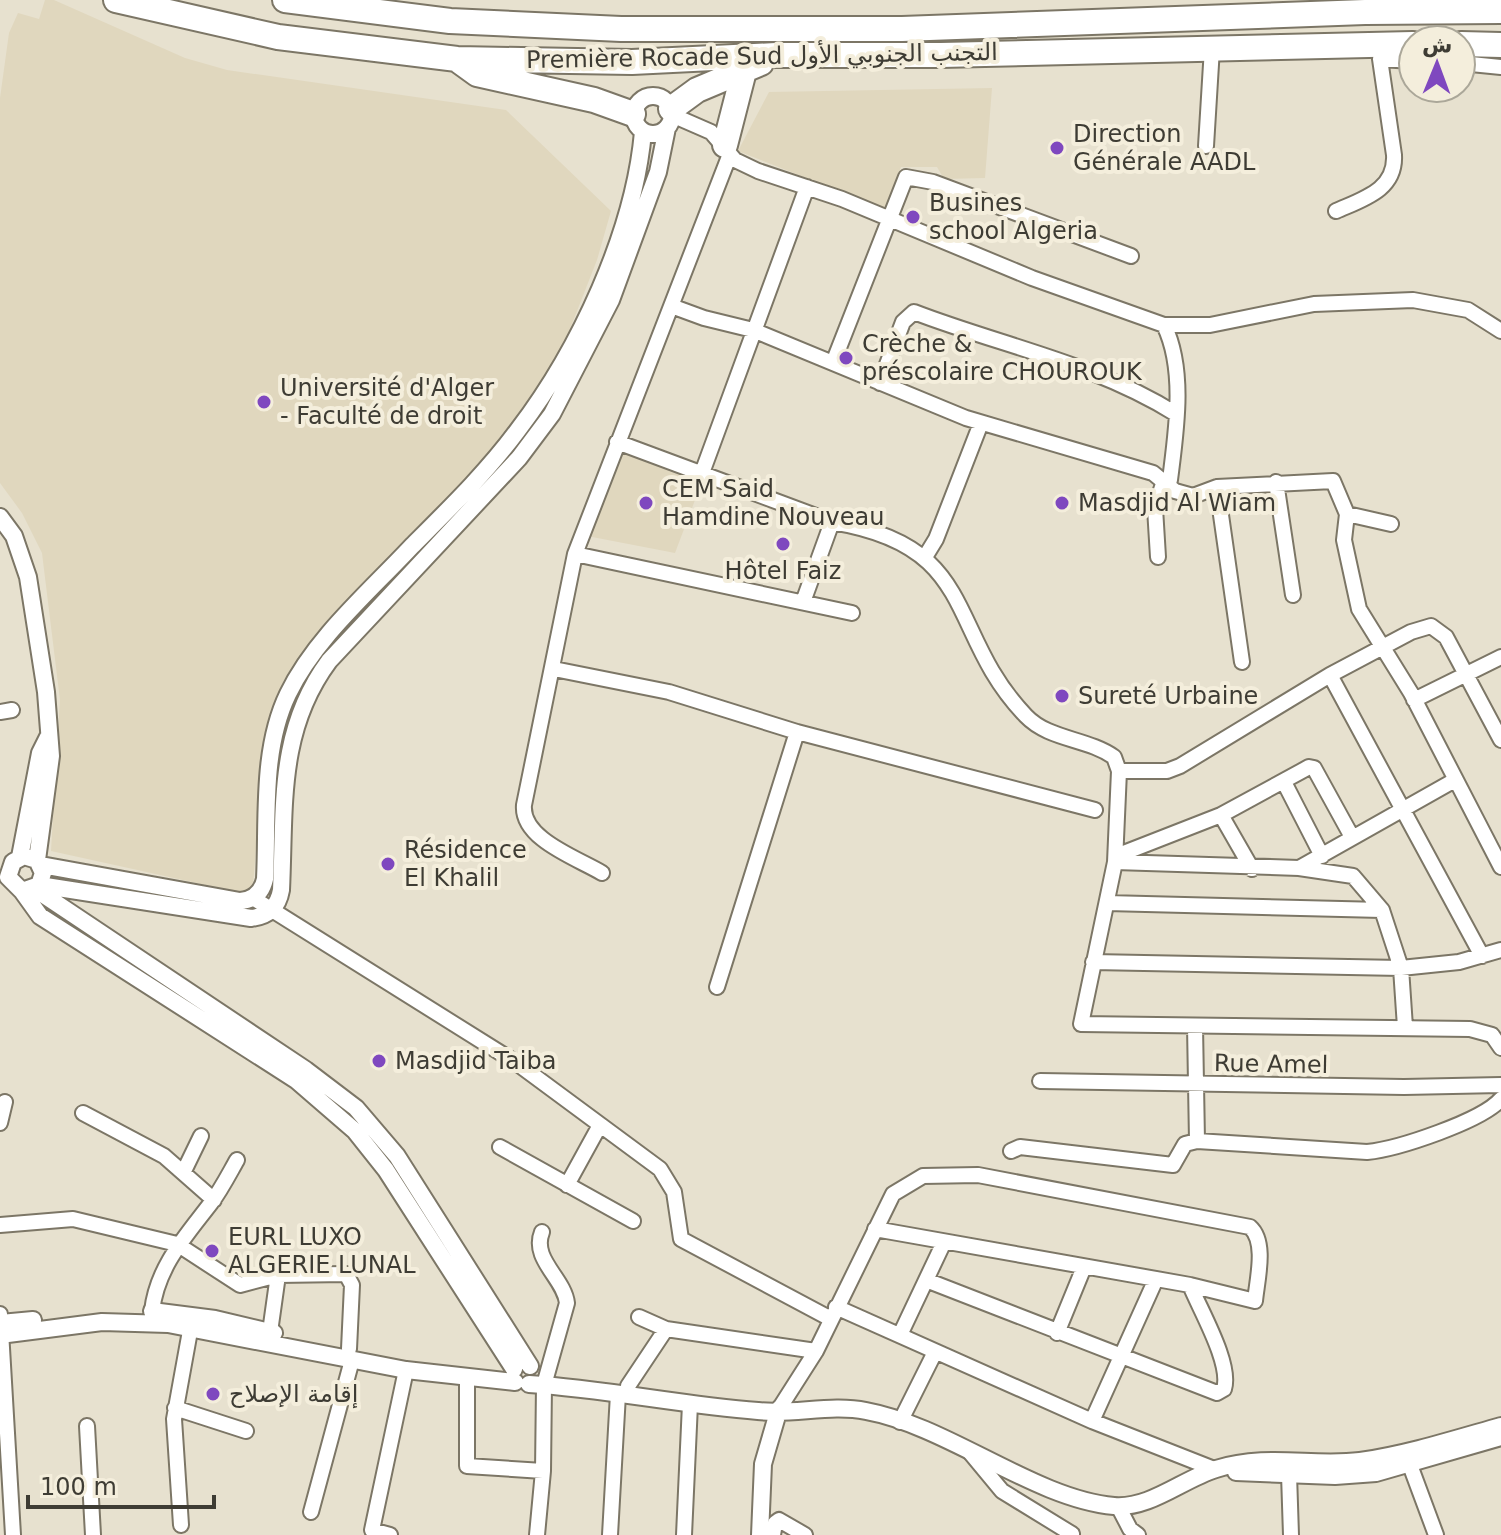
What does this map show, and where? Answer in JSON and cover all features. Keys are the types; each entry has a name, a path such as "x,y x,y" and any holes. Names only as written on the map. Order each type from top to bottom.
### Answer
{"highway":[{"name":"Première Rocade Sud التجنب الجنوبي الأول","path":"116,0 278,37 457,59 632,62 776,55 941,55 1397,44"},
{"name":"Première Rocade Sud التجنب الجنوبي الأول","path":"285,0 450,21 621,29 902,29 1200,9 1501,11"},
{"path":"1471,0 1501,11"},
{"path":"1477,44 1501,45"},
{"path":"1216,48 1380,59"},
{"path":"670,119 697,90 776,55"},
{"path":"457,59 477,74 594,100 638,123"},
{"path":"727,149 744,71"}],"street":[{"path":"1206,146 1216,48"},
{"path":"1336,211 1379,189 1395,170 1380,59 1397,60"},
{"path":"1477,65 1501,67"},
{"path":"22,887 243,918 258,917 271,910 281,890 290,743 304,699 329,661 509,468 552,414 611,300 658,172 670,119 663,98 650,96 639,102 625,220 583,322 550,384 494,460 312,654 287,696 273,742 265,879 253,898 240,901 23,860"},
{"path":"638,123 654,134 670,119"},
{"path":"670,119 696,124 758,171 889,219 1032,278 1164,325 1210,325 1314,304 1368,300 1413,300 1501,317"},
{"path":"602,873 535,833 524,819 524,805 575,554 617,442 674,307 727,149"},
{"path":"833,363 904,178 922,178 1131,256"},
{"path":"702,473 807,187"},
{"path":"674,307 753,330 981,423 1123,463 1164,481 1175,491 1193,496 1217,487 1333,481 1347,514 1344,540 1359,609 1414,700 1501,867"},
{"path":"1468,310 1501,331"},
{"path":"880,383 903,322 914,312 1052,357 1143,393 1176,414"},
{"path":"1164,325 1174,357 1176,414 1170,480 1164,481"},
{"path":"925,557 936,539 981,423"},
{"path":"617,442 832,522 868,530 925,557 951,589 995,673 1026,716 1056,735 1106,752 1117,762 1115,859 1081,1024 1470,1029 1492,1035 1501,1048"},
{"path":"1158,557 1155,508 1164,481"},
{"path":"1276,482 1293,595"},
{"path":"1217,487 1242,662"},
{"path":"1347,514 1391,524"},
{"path":"0,517 14,536 28,577 46,692 51,756 23,860 8,872 22,887 40,916 296,1080 355,1131 386,1170 528,1376 543,1471 537,1535"},
{"path":"803,602 832,522"},
{"path":"575,554 852,613"},
{"path":"1119,771 1167,771 1180,766 1330,675 1382,647 1431,626 1446,637 1501,740"},
{"path":"1414,700 1501,657"},
{"path":"554,669 669,692 797,732 1095,810"},
{"path":"1330,675 1403,811 1459,906 1482,956"},
{"path":"717,987 797,732"},
{"path":"1115,859 1221,815 1309,767 1314,768 1352,837"},
{"path":"1299,868 1455,780"},
{"path":"1284,782 1322,856"},
{"path":"1221,815 1252,869"},
{"path":"1115,859 1252,869 1299,868 1353,876 1382,910 1401,968 1405,1027"},
{"path":"22,887 43,873 23,860"},
{"path":"253,898 518,1064 660,1169 674,1192 681,1239 834,1313 900,1335 1092,1421 1214,1469 1289,1474 1376,1473 1501,1437"},
{"path":"1107,903 1382,910"},
{"path":"1093,962 1401,968 1482,956 1501,950"},
{"path":"1195,1026 1197,1141"},
{"name":"Rue Amel","path":"1040,1081 1195,1085 1501,1085"},
{"path":"1011,1151 1020,1147 1173,1165 1185,1144 1197,1141 1367,1152 1390,1149 1474,1116 1501,1099"},
{"path":"0,1123 5,1102"},
{"path":"83,1113 164,1156 214,1200"},
{"path":"567,1185 600,1125"},
{"path":"184,1171 201,1136"},
{"path":"500,1147 633,1221"},
{"path":"152,1311 154,1291 177,1244 214,1200 237,1160"},
{"path":"760,1535 763,1464 779,1409 816,1351 875,1229 893,1194 910,1182 923,1176 978,1175 1250,1227 1255,1231 1259,1252 1255,1301 1190,1285 875,1229"},
{"path":"0,1225 73,1219 177,1244 240,1285 278,1275 346,1274 352,1285 351,1355 311,1512"},
{"path":"528,1376 567,1303 565,1291 541,1253 542,1232"},
{"path":"900,1335 944,1242"},
{"path":"1057,1333 1084,1267"},
{"path":"270,1332 278,1275"},
{"path":"1092,1421 1156,1279"},
{"path":"926,1280 1217,1393 1224,1389 1227,1381 1222,1359 1190,1285"},
{"path":"1,1326 152,1311 351,1355 623,1390 760,1403 779,1409"},
{"path":"639,1317 666,1329 816,1351"},
{"path":"1,1326 192,1321 270,1332 406,1370 467,1378 528,1376"},
{"path":"181,1525 175,1408 192,1321"},
{"path":"1,1326 13,1535"},
{"path":"610,1535 623,1390 666,1329"},
{"path":"900,1422 935,1352"},
{"path":"390,1535 372,1530 406,1370"},
{"path":"467,1378 467,1466 543,1471"},
{"path":"623,1390 690,1404 759,1412 779,1409 867,1411 967,1449 1087,1502 1118,1506 1136,1504 1214,1469 1290,1459 1357,1461 1430,1447 1501,1426"},
{"path":"684,1535 690,1404"},
{"path":"175,1408 246,1431"},
{"path":"87,1426 93,1535"},
{"path":"967,1449 1002,1491 1074,1530"},
{"path":"1410,1465 1436,1535"},
{"path":"1289,1474 1291,1535"},
{"path":"1118,1506 1130,1529 1138,1535"},
{"path":"773,1535 775,1523 779,1520 805,1535"}],"shaded area":[{"name":"Université d'Alger - Faculté de droit","path":"45,0 54,0 185,58 227,70 506,110 611,211 597,260 559,357 497,448 284,680 264,745 253,886 242,893 51,851 60,700 42,553 22,513 0,483 0,98 9,33 18,13 39,19"},
{"path":"992,88 985,178 944,179 937,167 901,167 887,210 738,151 769,92"},
{"name":"CEM Said Hamdine Nouveau","path":"620,443 706,471 675,553 587,536"}],"place":[{"name":"Direction Générale AADL","path":"1057,148"},
{"name":"Busines school Algeria","path":"913,217"},
{"name":"Crèche & préscolaire CHOUROUK","path":"846,358"},
{"name":"Université d'Alger - Faculté de droit","path":"264,402"},
{"name":"CEM Said Hamdine Nouveau","path":"646,503"},
{"name":"Masdjid Al Wiam","path":"1062,503"},
{"name":"Hôtel Faiz","path":"783,544"},
{"name":"Sureté Urbaine","path":"1062,696"},
{"name":"Résidence El Khalil","path":"388,864"},
{"name":"Masdjid Taiba","path":"379,1061"},
{"name":"EURL LUXO ALGERIE LUNAL","path":"212,1251"},
{"name":"إقامة الإصلاح","path":"213,1394"}]}
